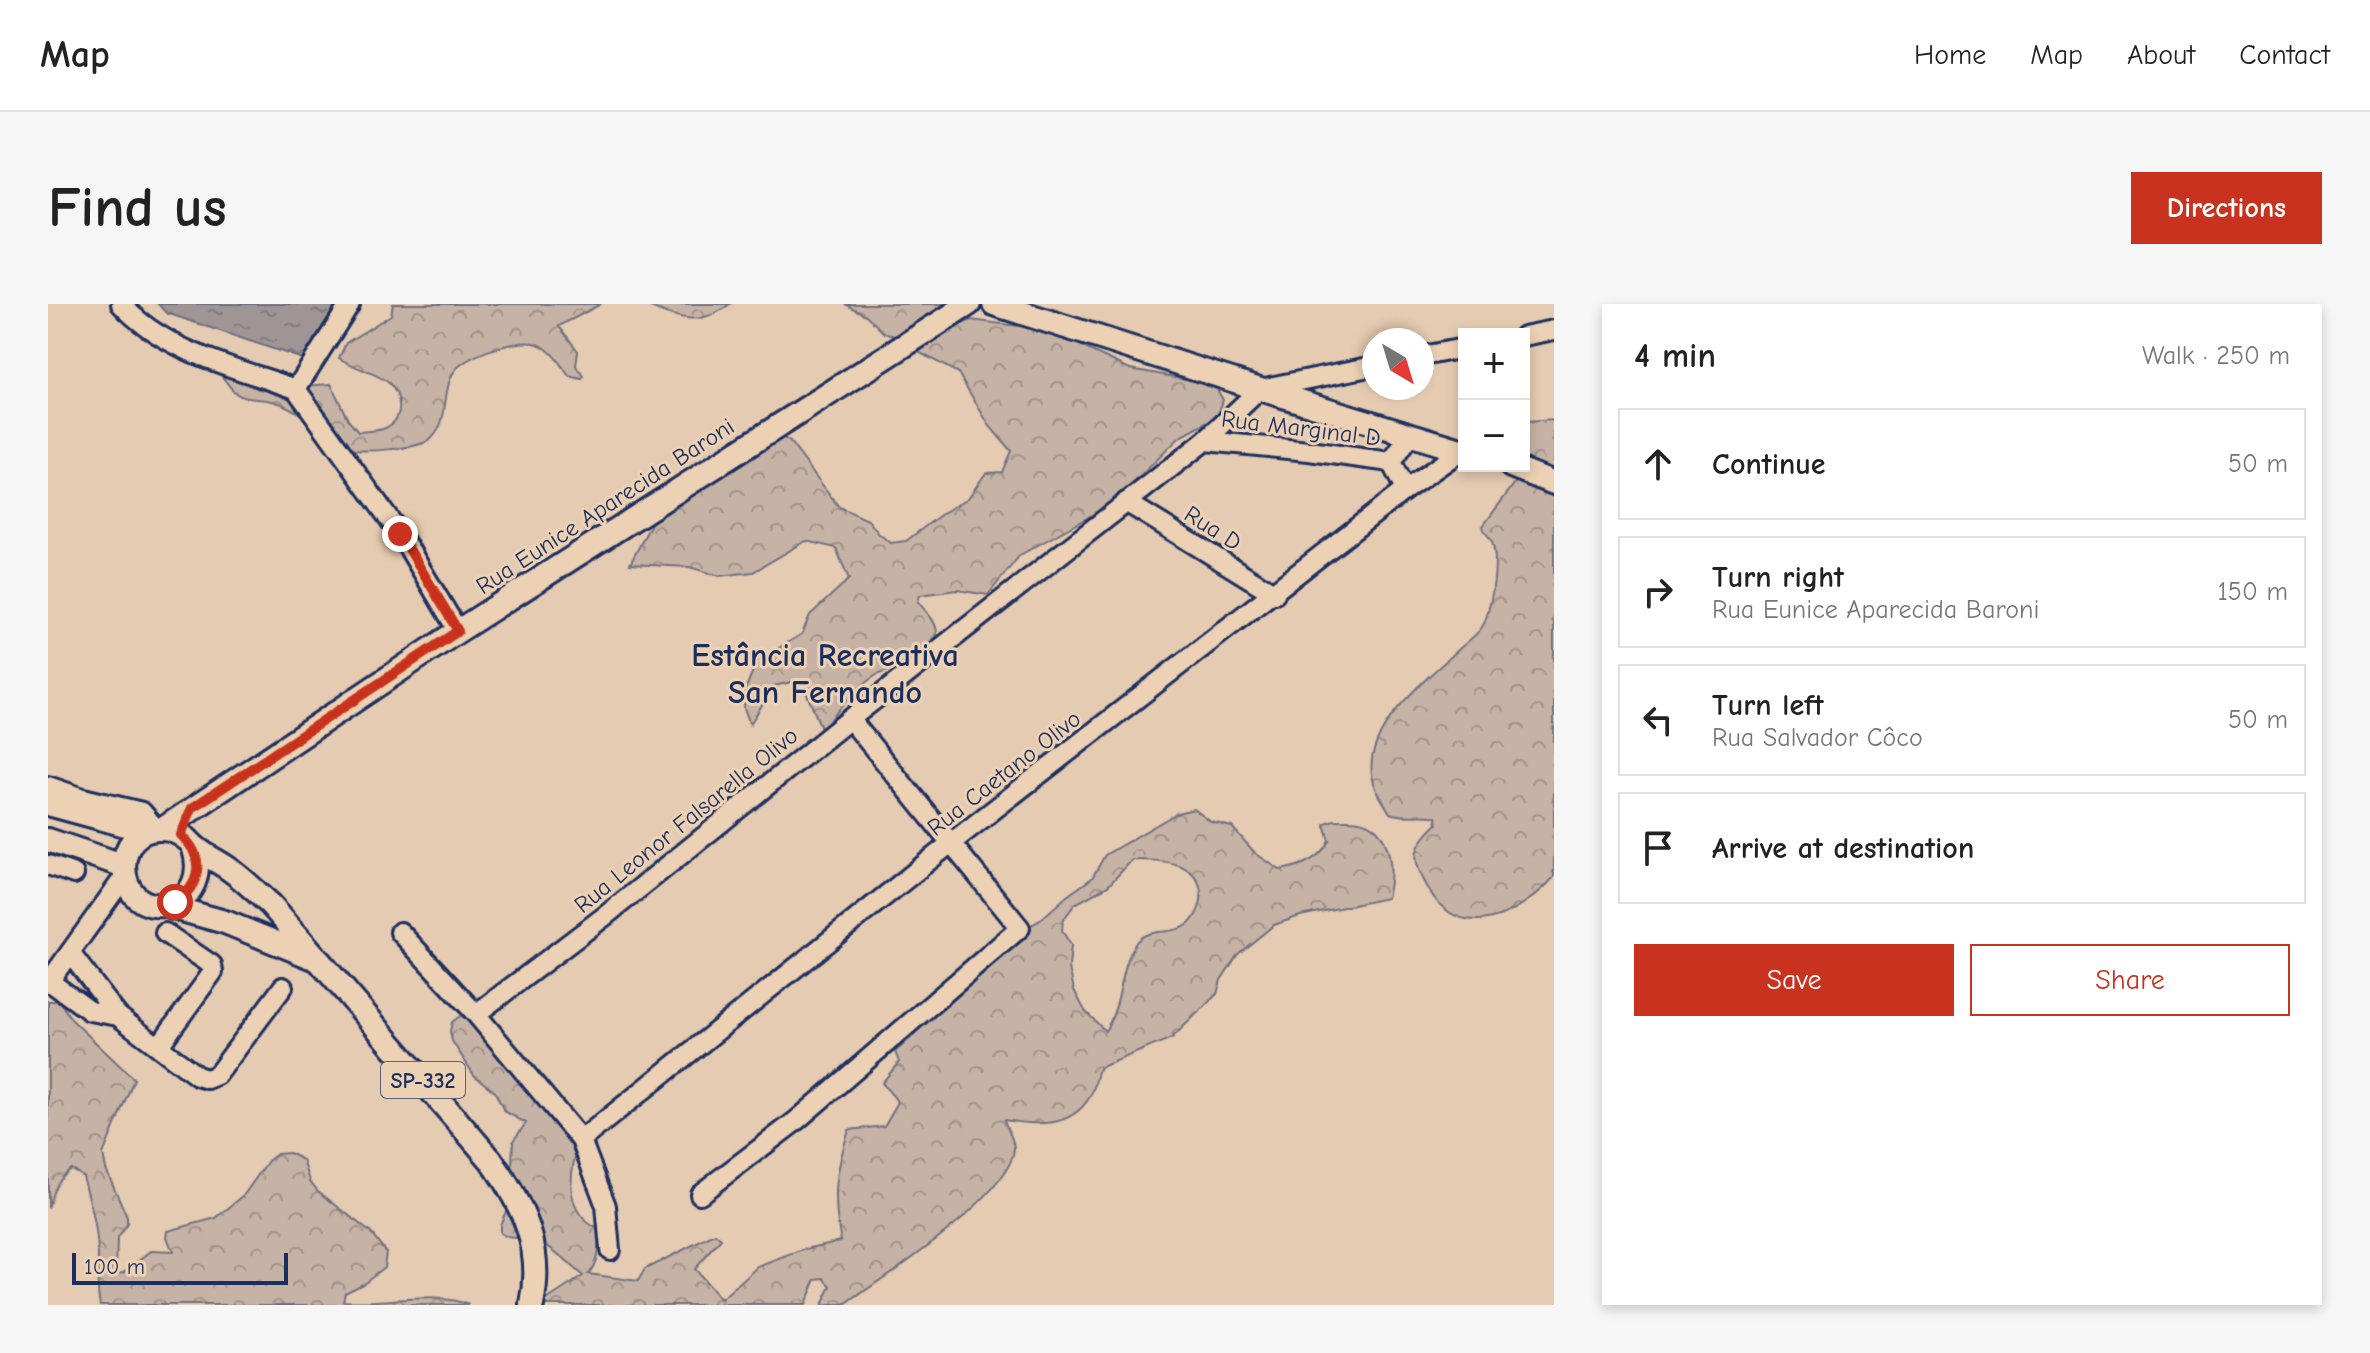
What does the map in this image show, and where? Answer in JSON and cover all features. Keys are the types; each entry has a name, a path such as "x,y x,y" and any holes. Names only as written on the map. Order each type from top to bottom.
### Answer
{"main road":[{"name":"Rua Eunice Aparecida Baroni","path":"168,835 192,808 458,631 969,304"},
{"path":"1011,307 1260,389 1458,449"},
{"path":"1526,472 1554,483"},
{"name":"SP-332","path":"48,804 168,835 231,870 252,888 319,960 491,1160 511,1189 528,1224 535,1253 537,1282 532,1305"},
{"path":"48,840 127,879 153,904 175,902 186,895 198,873 168,835 129,845 127,879"},
{"name":"SP-332","path":"163,905 225,922 319,960"}],"street":[{"path":"121,304 150,332 174,345 296,389 400,534 458,631"},
{"path":"296,389 350,304"},
{"path":"1530,335 1554,330"},
{"path":"1434,354 1458,349"},
{"path":"1260,389 1362,368"},
{"name":"Rua Leonor Falsarella Olivo","path":"476,1014 605,916 1205,441 1260,389"},
{"path":"1405,490 1391,462 1411,434"},
{"name":"Rua Marginal D","path":"1205,441 1391,462"},
{"name":"Rua Caetano Olivo","path":"581,1140 951,843 1405,490 1458,454"},
{"name":"Rua D","path":"1126,502 1275,594"},
{"path":"700,1194 796,1121 1020,928 850,719"},
{"path":"48,786 142,812 168,835"},
{"path":"48,865 74,874"},
{"path":"118,1016 90,1011 49,982 127,879"},
{"path":"400,932 476,1014 581,1140 606,1206 610,1250"},
{"path":"159,1046 213,972 212,965 203,957 165,933"},
{"path":"70,953 118,1016 197,1076 207,1079 217,1075 283,987"}],"green space":[{"path":"393,304 601,304 559,326 578,351 576,366 584,376 582,379 569,376 550,352 534,343 489,350 466,361 452,375 441,424 432,438 403,448 361,451 343,448 288,407 240,396 221,375 241,378 258,389 331,384 348,420 358,432 383,429 398,415 399,402 394,389 385,380 339,358 346,343 391,315"},
{"path":"643,304 730,304 708,316 687,318"},
{"path":"845,304 944,304 906,339 884,333 866,315"},
{"path":"971,320 1057,331 1130,369 1214,384 1223,400 1217,417 1179,438 1112,504 1020,555 988,595 957,590 920,595 918,602 937,630 929,650 904,667 867,681 822,730 801,680 774,686 750,724 744,708 745,690 757,661 802,634 810,615 849,579 836,548 806,541 753,572 720,576 689,567 630,564 656,514 777,434 790,442 839,507 868,520 891,543 906,541 968,498 986,473 1002,472 1011,451 989,425 958,373 911,348"},
{"path":"1554,420 1554,877 1540,891 1507,913 1473,920 1456,916 1441,905 1419,869 1416,854 1422,840 1437,824 1436,817 1390,813 1373,780 1372,757 1387,722 1400,706 1483,625 1492,593 1495,560 1492,542 1483,526 1523,472 1530,472 1530,422"},
{"path":"1194,809 1211,822 1232,827 1255,853 1280,870 1302,864 1321,852 1329,840 1324,824 1339,820 1362,822 1373,827 1387,847 1390,872 1387,898 1300,916 1274,925 1238,954 1221,980 1217,994 1172,1038 1099,1068 1091,1095 1072,1115 1062,1120 1040,1123 1004,1120 1014,1149 1007,1168 991,1190 943,1234 845,1305 822,1305 831,1286 824,1278 816,1279 805,1305 544,1305 545,1301 583,1276 538,1241 511,1238 500,1233 507,1209 496,1188 512,1164 513,1141 526,1123 504,1111 495,1092 474,1075 452,1041 452,1022 460,1016 467,1018 504,1045 578,1145 571,1181 574,1203 587,1222 598,1229 599,1235 596,1259 588,1274 638,1281 645,1269 715,1234 721,1239 694,1269 721,1300 758,1267 806,1249 841,1241 836,1185 849,1130 884,1126 898,1102 882,1083 899,1062 895,1052 913,1036 941,989 1004,939 1039,921 1092,878 1105,855 1177,813","holes":["1132,860 1167,862 1188,870 1196,877 1201,900 1194,918 1186,926 1146,935 1135,944 1126,965 1115,1010 1105,1031 1085,1011 1074,990 1069,968 1071,945 1062,931 1063,920 1075,904 1108,886"]},
{"path":"48,1001 59,1001 72,1020 134,1079 103,1154 106,1169 127,1217 127,1224 117,1238 116,1273 124,1272 151,1251 173,1252 168,1231 216,1218 243,1196 268,1161 277,1154 289,1153 303,1160 310,1181 318,1191 371,1233 386,1252 384,1267 345,1292 343,1301 423,1298 469,1305 100,1305 96,1233 83,1176 71,1169 66,1172 56,1186 48,1208"}],"water":[{"path":"158,304 337,304 303,359 166,313"}],"district":[{"name":"Estância Recreativa San Fernando","path":"825,674"}],"route":[{"path":"175,902 194,885 198,873 194,849 181,835 192,808 458,631 400,534"}]}
